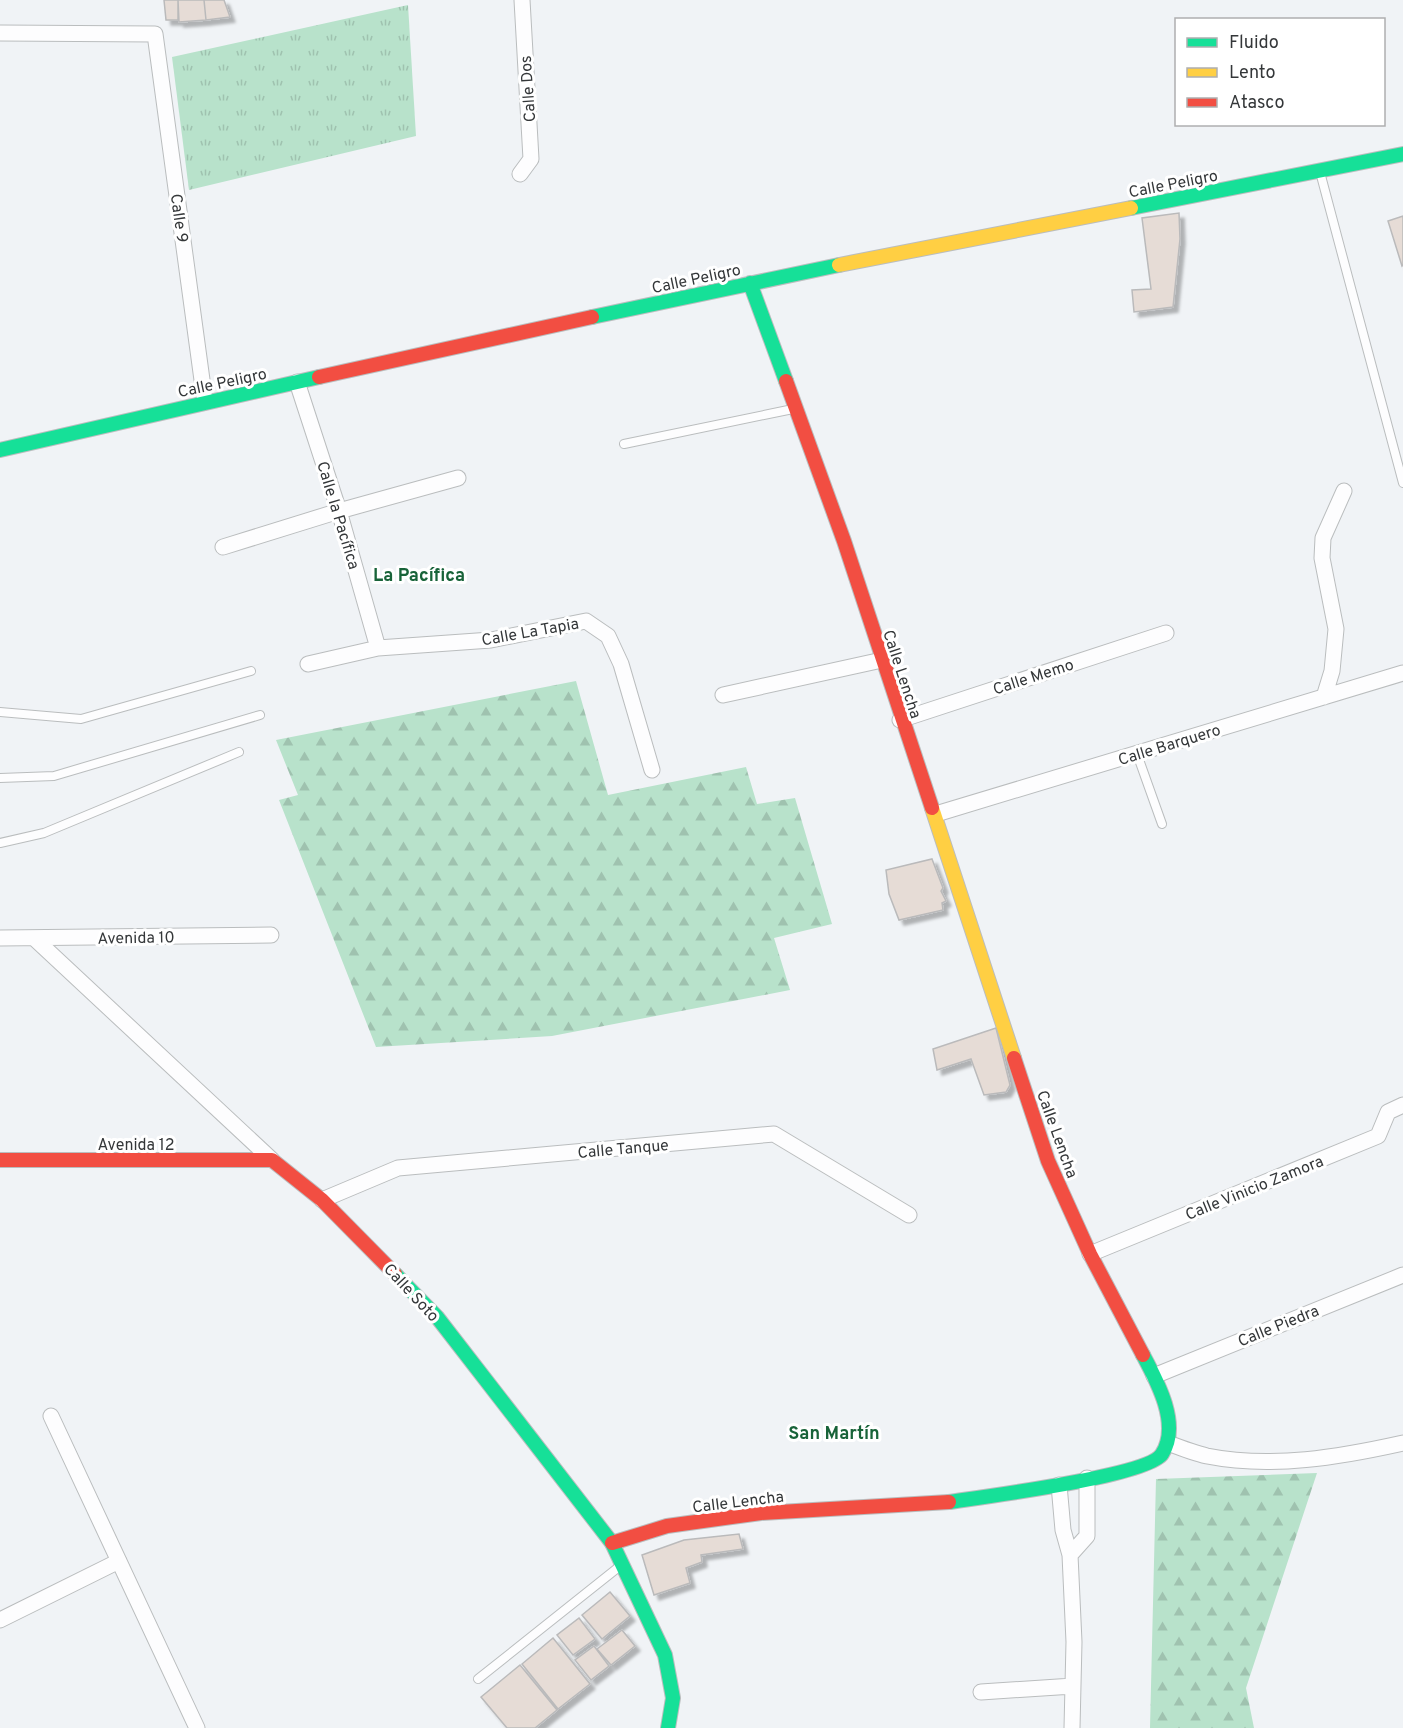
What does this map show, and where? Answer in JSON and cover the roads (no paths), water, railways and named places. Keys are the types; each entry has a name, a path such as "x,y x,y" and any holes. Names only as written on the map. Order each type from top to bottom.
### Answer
{"street":[{"name":"Calle Dos","path":"520,174 531,159 522,0"},
{"name":"Calle 9","path":"0,33 155,34 205,402"},
{"name":"Calle Peligro","path":"0,450 205,402 750,283 1403,154"},
{"name":"Calle Lencha","path":"612,1544 667,1526 761,1513 947,1502 1059,1485 1140,1467 1161,1457 1168,1443 1169,1431 1165,1406 1154,1376 1090,1254 1048,1161 936,814 900,720 844,541 750,283"},
{"name":"Calle la Pacífica","path":"297,382 339,510 378,648"},
{"path":"223,547 339,510 458,478"},
{"path":"1324,697 1334,660 1336,630 1322,558 1323,538 1344,492"},
{"name":"Calle La Tapia","path":"308,664 378,648 491,640 586,621 608,636 621,664 652,770"},
{"name":"Calle Memo","path":"900,720 1166,633"},
{"path":"723,695 882,660"},
{"name":"Calle Barquero","path":"936,814 1403,673"},
{"name":"Avenida 10","path":"0,939 271,935"},
{"name":"Calle Soto","path":"34,938 272,1160 322,1200 437,1317 612,1544 623,1563 665,1655 673,1698 668,1728"},
{"name":"Calle Vinicio Zamora","path":"1090,1254 1378,1136 1388,1112 1403,1105"},
{"name":"Calle Tanque","path":"322,1200 398,1168 774,1134 909,1215"},
{"name":"Avenida 12","path":"0,1160 272,1160"},
{"name":"Calle Piedra","path":"1154,1376 1403,1275"},
{"path":"51,1416 197,1728"},
{"path":"1168,1443 1207,1456 1257,1462 1310,1460 1403,1443"},
{"path":"1071,1555 1087,1536 1087,1478"},
{"path":"1059,1485 1063,1530 1071,1555 1072,1728"},
{"path":"0,1620 119,1561"},
{"path":"981,1692 1072,1686"}],"lane":[{"path":"1320,171 1403,483"},
{"path":"624,444 795,409"},
{"path":"0,712 81,719 251,671"},
{"path":"0,778 54,776 260,715"},
{"path":"0,843 44,833 239,752"},
{"path":"1137,754 1162,824"},
{"path":"478,1679 623,1563"}],"district":[{"name":"La Pacífica","path":"419,575"},
{"name":"San Martín","path":"834,1433"}]}
